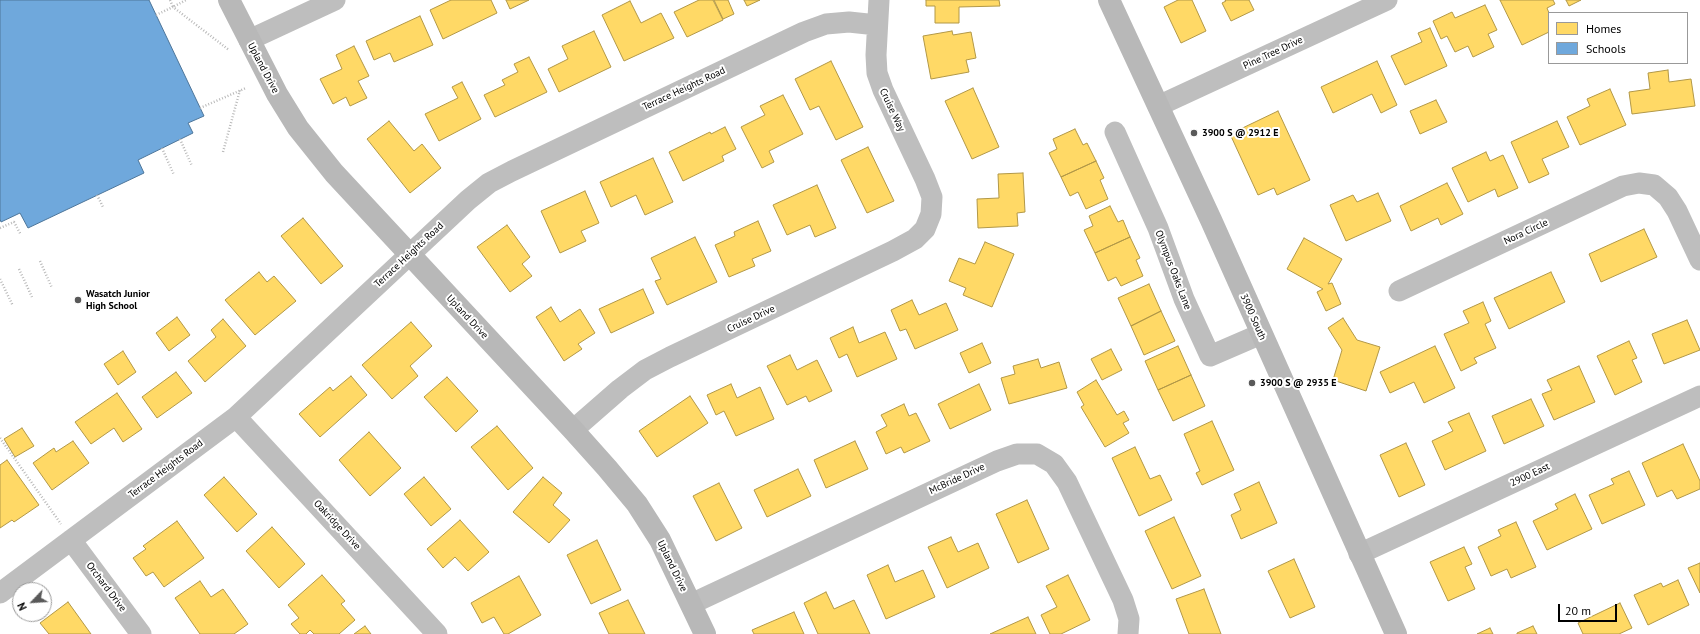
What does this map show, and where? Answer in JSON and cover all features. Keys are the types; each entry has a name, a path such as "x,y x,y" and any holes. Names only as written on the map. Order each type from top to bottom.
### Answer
{"street":[{"name":"Upland Drive","path":"230,0 277,94 298,128 334,173 573,430 637,504 660,540 705,634"},
{"path":"249,40 335,0"},
{"name":"Cruise Way","path":"879,0 876,56 877,73 883,90 932,196 931,214"},
{"name":"3900 South","path":"1109,0 1396,634"},
{"name":"Pine Tree Drive","path":"1158,106 1387,0"},
{"name":"Terrace Heights Road","path":"0,593 67,533 236,417 468,200 489,183 804,32 826,24 849,22 877,25"},
{"name":"Olympus Oaks Lane","path":"1115,132 1158,228 1184,299 1210,356 1261,334"},
{"name":"Nora Circle","path":"1399,292 1623,186 1639,183 1654,185 1673,204 1700,260"},
{"name":"Cruise Drive","path":"573,430 620,388 645,370 894,251 915,239 925,229 931,214"},
{"name":"2900 East","path":"1359,554 1700,396"},
{"name":"Oakridge Drive","path":"236,417 437,634"},
{"name":"McBride Drive","path":"691,604 997,460 1017,454 1037,454 1054,464 1067,482 1123,600 1129,619 1128,634"},
{"name":"Orchard Drive","path":"67,533 141,634"}],"path":[{"path":"170,0 173,7 229,50"},
{"path":"156,15 186,0"},
{"path":"200,108 246,88"},
{"path":"223,152 240,90"},
{"path":"180,139 192,166"},
{"path":"162,148 174,174"},
{"path":"97,195 103,207"},
{"path":"0,228 14,222 21,235"},
{"path":"40,261 52,288"},
{"path":"19,270 32,297"},
{"path":"0,279 13,306"},
{"path":"0,438 67,533"}],"building: Homes":[{"path":"451,0 491,0 497,13 443,39 430,10"},
{"path":"506,0 529,0 510,9"},
{"path":"699,0 713,0 723,20 687,37 674,12"},
{"path":"714,0 728,0 734,14 723,19"},
{"path":"744,0 760,0 747,6"},
{"path":"926,0 999,0 1000,6 959,7 959,23 935,23 935,6 926,6"},
{"path":"1178,0 1192,0 1206,31 1181,43 1164,7"},
{"path":"1225,0 1249,0 1254,10 1231,21 1222,3 1226,1"},
{"path":"1500,0 1553,0 1555,4 1547,8 1549,12 1548,32 1522,45"},
{"path":"1566,0 1581,0 1569,6"},
{"path":"630,1 641,23 661,13 674,38 624,61 602,15"},
{"path":"1485,5 1497,30 1488,34 1494,47 1473,57 1468,46 1455,52 1447,36 1441,39 1433,21 1452,12 1455,18"},
{"path":"420,16 433,45 394,62 390,53 374,60 366,41"},
{"path":"1430,28 1447,66 1405,85 1391,56 1422,42 1418,33"},
{"path":"594,31 611,67 559,92 548,69 568,59 562,46"},
{"path":"952,31 953,35 971,32 976,58 966,60 969,72 931,79 923,36"},
{"path":"354,46 369,76 358,81 367,98 350,106 346,97 333,104 320,79 342,69 336,55"},
{"path":"529,57 547,92 495,117 484,95 505,85 502,80 518,72 514,64"},
{"path":"831,61 863,127 836,140 819,106 810,110 795,79"},
{"path":"1377,61 1397,105 1381,113 1372,94 1333,113 1321,87"},
{"path":"1668,70 1669,82 1691,79 1695,106 1632,114 1629,92 1650,89 1648,73"},
{"path":"462,82 481,119 439,141 425,114 458,98 452,87"},
{"path":"973,88 999,147 972,159 945,101"},
{"path":"1610,89 1626,125 1580,145 1567,117 1590,106 1587,99"},
{"path":"783,95 803,134 769,151 774,162 762,168 741,127 765,115 760,106"},
{"path":"1436,100 1447,122 1420,134 1410,111"},
{"path":"1278,111 1310,180 1277,195 1274,188 1258,195 1230,134"},
{"path":"389,121 414,151 422,144 441,168 410,193 367,139"},
{"path":"1557,121 1569,147 1542,159 1549,174 1529,183 1511,142"},
{"path":"725,127 736,149 722,156 724,161 683,181 669,152 710,132 711,134"},
{"path":"1075,129 1083,145 1087,143 1096,161 1061,177 1049,153 1057,149 1053,139"},
{"path":"868,147 894,201 867,213 841,160"},
{"path":"1486,152 1490,161 1503,155 1518,188 1498,197 1495,189 1468,202 1452,168"},
{"path":"653,158 673,202 645,215 636,195 611,207 600,182"},
{"path":"1096,161 1104,178 1100,180 1108,199 1086,209 1078,192 1070,196 1061,177"},
{"path":"1023,173 1025,212 1017,213 1018,226 978,228 977,199 999,198 998,174"},
{"path":"1447,183 1463,214 1441,225 1438,218 1411,231 1400,206"},
{"path":"817,185 836,228 815,237 810,225 787,235 773,205"},
{"path":"585,191 599,223 581,231 586,241 560,253 541,211"},
{"path":"1378,193 1391,221 1346,241 1330,205 1353,195 1357,202"},
{"path":"1110,206 1118,222 1123,220 1130,237 1095,253 1084,230 1093,226 1089,216"},
{"path":"303,218 343,266 321,284 281,236"},
{"path":"758,221 771,251 752,259 755,266 729,277 715,245 735,236 734,232"},
{"path":"507,225 530,257 522,264 532,276 510,292 477,247"},
{"path":"1644,229 1657,257 1601,282 1589,254"},
{"path":"695,237 717,282 667,305 655,281 661,279 651,258"},
{"path":"1130,237 1140,258 1136,260 1143,276 1121,286 1116,277 1108,281 1095,253"},
{"path":"1304,238 1342,259 1328,284 1332,283 1341,304 1326,311 1317,292 1323,289 1287,269"},
{"path":"985,242 1014,254 992,307 963,295 966,288 949,281 959,258 975,264"},
{"path":"259,272 267,282 274,276 296,301 255,335 225,300"},
{"path":"1551,272 1565,302 1509,329 1494,298"},
{"path":"1149,284 1161,311 1131,326 1118,298"},
{"path":"643,289 654,313 611,333 599,309"},
{"path":"912,300 919,315 946,303 958,330 915,349 906,329 900,331 891,310"},
{"path":"1483,302 1491,321 1485,324 1496,348 1474,358 1477,363 1461,371 1444,334 1469,323 1463,311"},
{"path":"551,307 560,322 580,309 595,333 578,344 582,349 564,361 536,317"},
{"path":"1161,311 1175,341 1144,355 1131,326"},
{"path":"177,317 190,335 169,351 156,333"},
{"path":"1343,318 1357,340 1380,347 1366,391 1333,380 1342,350 1328,328"},
{"path":"223,319 246,346 205,382 188,361 216,337 211,330"},
{"path":"1687,320 1700,350 1664,364 1652,334"},
{"path":"411,322 432,346 410,366 418,376 392,399 362,365"},
{"path":"853,327 859,343 885,332 897,359 857,377 847,354 839,358 830,338"},
{"path":"1629,341 1637,358 1632,360 1642,382 1615,395 1597,356"},
{"path":"982,343 991,363 969,373 960,353"},
{"path":"1178,346 1191,375 1158,390 1145,361"},
{"path":"1435,346 1455,388 1424,403 1414,382 1390,393 1380,372"},
{"path":"1111,349 1122,370 1102,380 1091,359"},
{"path":"123,351 136,372 118,385 104,364"},
{"path":"790,355 797,370 817,360 832,391 809,402 806,396 787,405 767,366"},
{"path":"1038,359 1041,368 1059,362 1067,388 1009,404 1001,378 1015,374 1013,366"},
{"path":"1579,366 1595,402 1554,420 1542,394 1552,390 1547,380"},
{"path":"176,372 192,393 157,418 142,397"},
{"path":"1191,375 1205,406 1173,421 1158,390"},
{"path":"351,376 367,395 320,437 299,414 330,387 333,391"},
{"path":"447,377 478,411 456,432 424,397"},
{"path":"1096,380 1117,415 1124,411 1129,420 1123,423 1129,433 1105,447 1081,407 1084,405 1077,392"},
{"path":"731,384 737,398 760,387 774,419 736,436 724,411 716,415 707,395"},
{"path":"979,384 991,410 950,429 938,404"},
{"path":"117,393 142,429 123,442 114,428 91,444 75,422"},
{"path":"690,396 708,423 657,457 639,431"},
{"path":"1531,399 1544,426 1504,444 1492,416"},
{"path":"904,404 909,416 916,413 930,441 904,453 901,447 886,454 876,432 887,426 881,415"},
{"path":"1469,413 1486,451 1445,470 1432,441 1453,431 1448,422"},
{"path":"1212,421 1234,470 1202,485 1196,473 1200,471 1184,434"},
{"path":"497,426 533,468 508,490 471,447"},
{"path":"22,428 34,446 15,457 4,439"},
{"path":"369,432 401,468 370,496 339,460"},
{"path":"73,441 89,463 52,490 33,463 54,448 56,452"},
{"path":"855,441 868,469 826,488 814,460"},
{"path":"1406,443 1425,485 1399,497 1380,455"},
{"path":"1683,444 1700,481 1700,489 1677,499 1672,490 1657,497 1642,463"},
{"path":"1135,447 1150,479 1160,475 1172,500 1139,516 1112,458"},
{"path":"7,460 39,505 14,522 12,520 0,528 0,465"},
{"path":"798,469 811,496 767,517 754,490"},
{"path":"1629,471 1645,505 1602,524 1589,495 1614,484 1611,479"},
{"path":"224,477 257,514 237,532 204,495"},
{"path":"424,477 451,509 431,526 404,494"},
{"path":"543,477 562,493 553,505 570,520 549,543 513,512"},
{"path":"1259,482 1277,523 1241,539 1231,515 1241,510 1234,494"},
{"path":"719,483 742,528 716,541 693,496"},
{"path":"1575,494 1592,529 1547,550 1533,521 1558,509 1555,504"},
{"path":"1027,500 1049,549 1018,563 996,514"},
{"path":"1174,517 1201,576 1172,589 1145,531"},
{"path":"460,520 489,552 468,571 455,557 443,568 427,549"},
{"path":"177,521 204,558 164,587 153,572 146,576 133,558 146,549 143,546"},
{"path":"1516,522 1536,567 1511,578 1507,569 1491,576 1478,547 1501,536 1498,530"},
{"path":"272,527 305,564 279,588 246,551"},
{"path":"951,537 958,552 978,543 989,568 947,588 928,547"},
{"path":"597,540 621,590 591,604 567,555"},
{"path":"1464,547 1472,564 1465,567 1475,589 1448,601 1430,562"},
{"path":"1294,559 1315,607 1290,618 1268,571"},
{"path":"1700,563 1700,593 1688,568"},
{"path":"888,565 895,582 923,570 935,597 886,619 867,575"},
{"path":"322,575 345,601 341,604 355,620 339,634 314,634 310,630 306,634 300,634 291,624 299,618 288,605"},
{"path":"1068,575 1090,620 1061,634 1050,634 1041,615 1057,607 1046,586"},
{"path":"519,576 541,615 508,634 504,634 494,617 482,623 471,603"},
{"path":"1678,580 1689,605 1648,625 1634,595 1661,583 1663,587"},
{"path":"200,581 211,597 223,589 248,624 234,634 200,634 175,598"},
{"path":"1204,589 1221,634 1189,634 1176,599"},
{"path":"826,592 834,609 854,600 870,634 818,634 804,603"},
{"path":"628,600 645,634 609,634 599,613"},
{"path":"68,602 91,634 49,634 40,623 52,622 52,614"},
{"path":"1620,603 1632,628 1619,634 1583,634 1578,623"},
{"path":"794,612 804,634 754,634 752,630"},
{"path":"1028,617 1036,634 990,634"},
{"path":"365,626 371,634 354,634"},
{"path":"1533,626 1537,634 1517,634 1517,633"},
{"path":"1490,628 1493,634 1477,634"}],"building: Schools":[{"path":"0,0 149,0 204,116 188,123 193,133 138,160 144,173 28,228 20,213 1,222"}],"place":[{"name":"3900 S @ 2912 E","path":"1194,133"},
{"name":"Wasatch Junior High School","path":"78,300"},
{"name":"3900 S @ 2935 E","path":"1252,383"}]}
